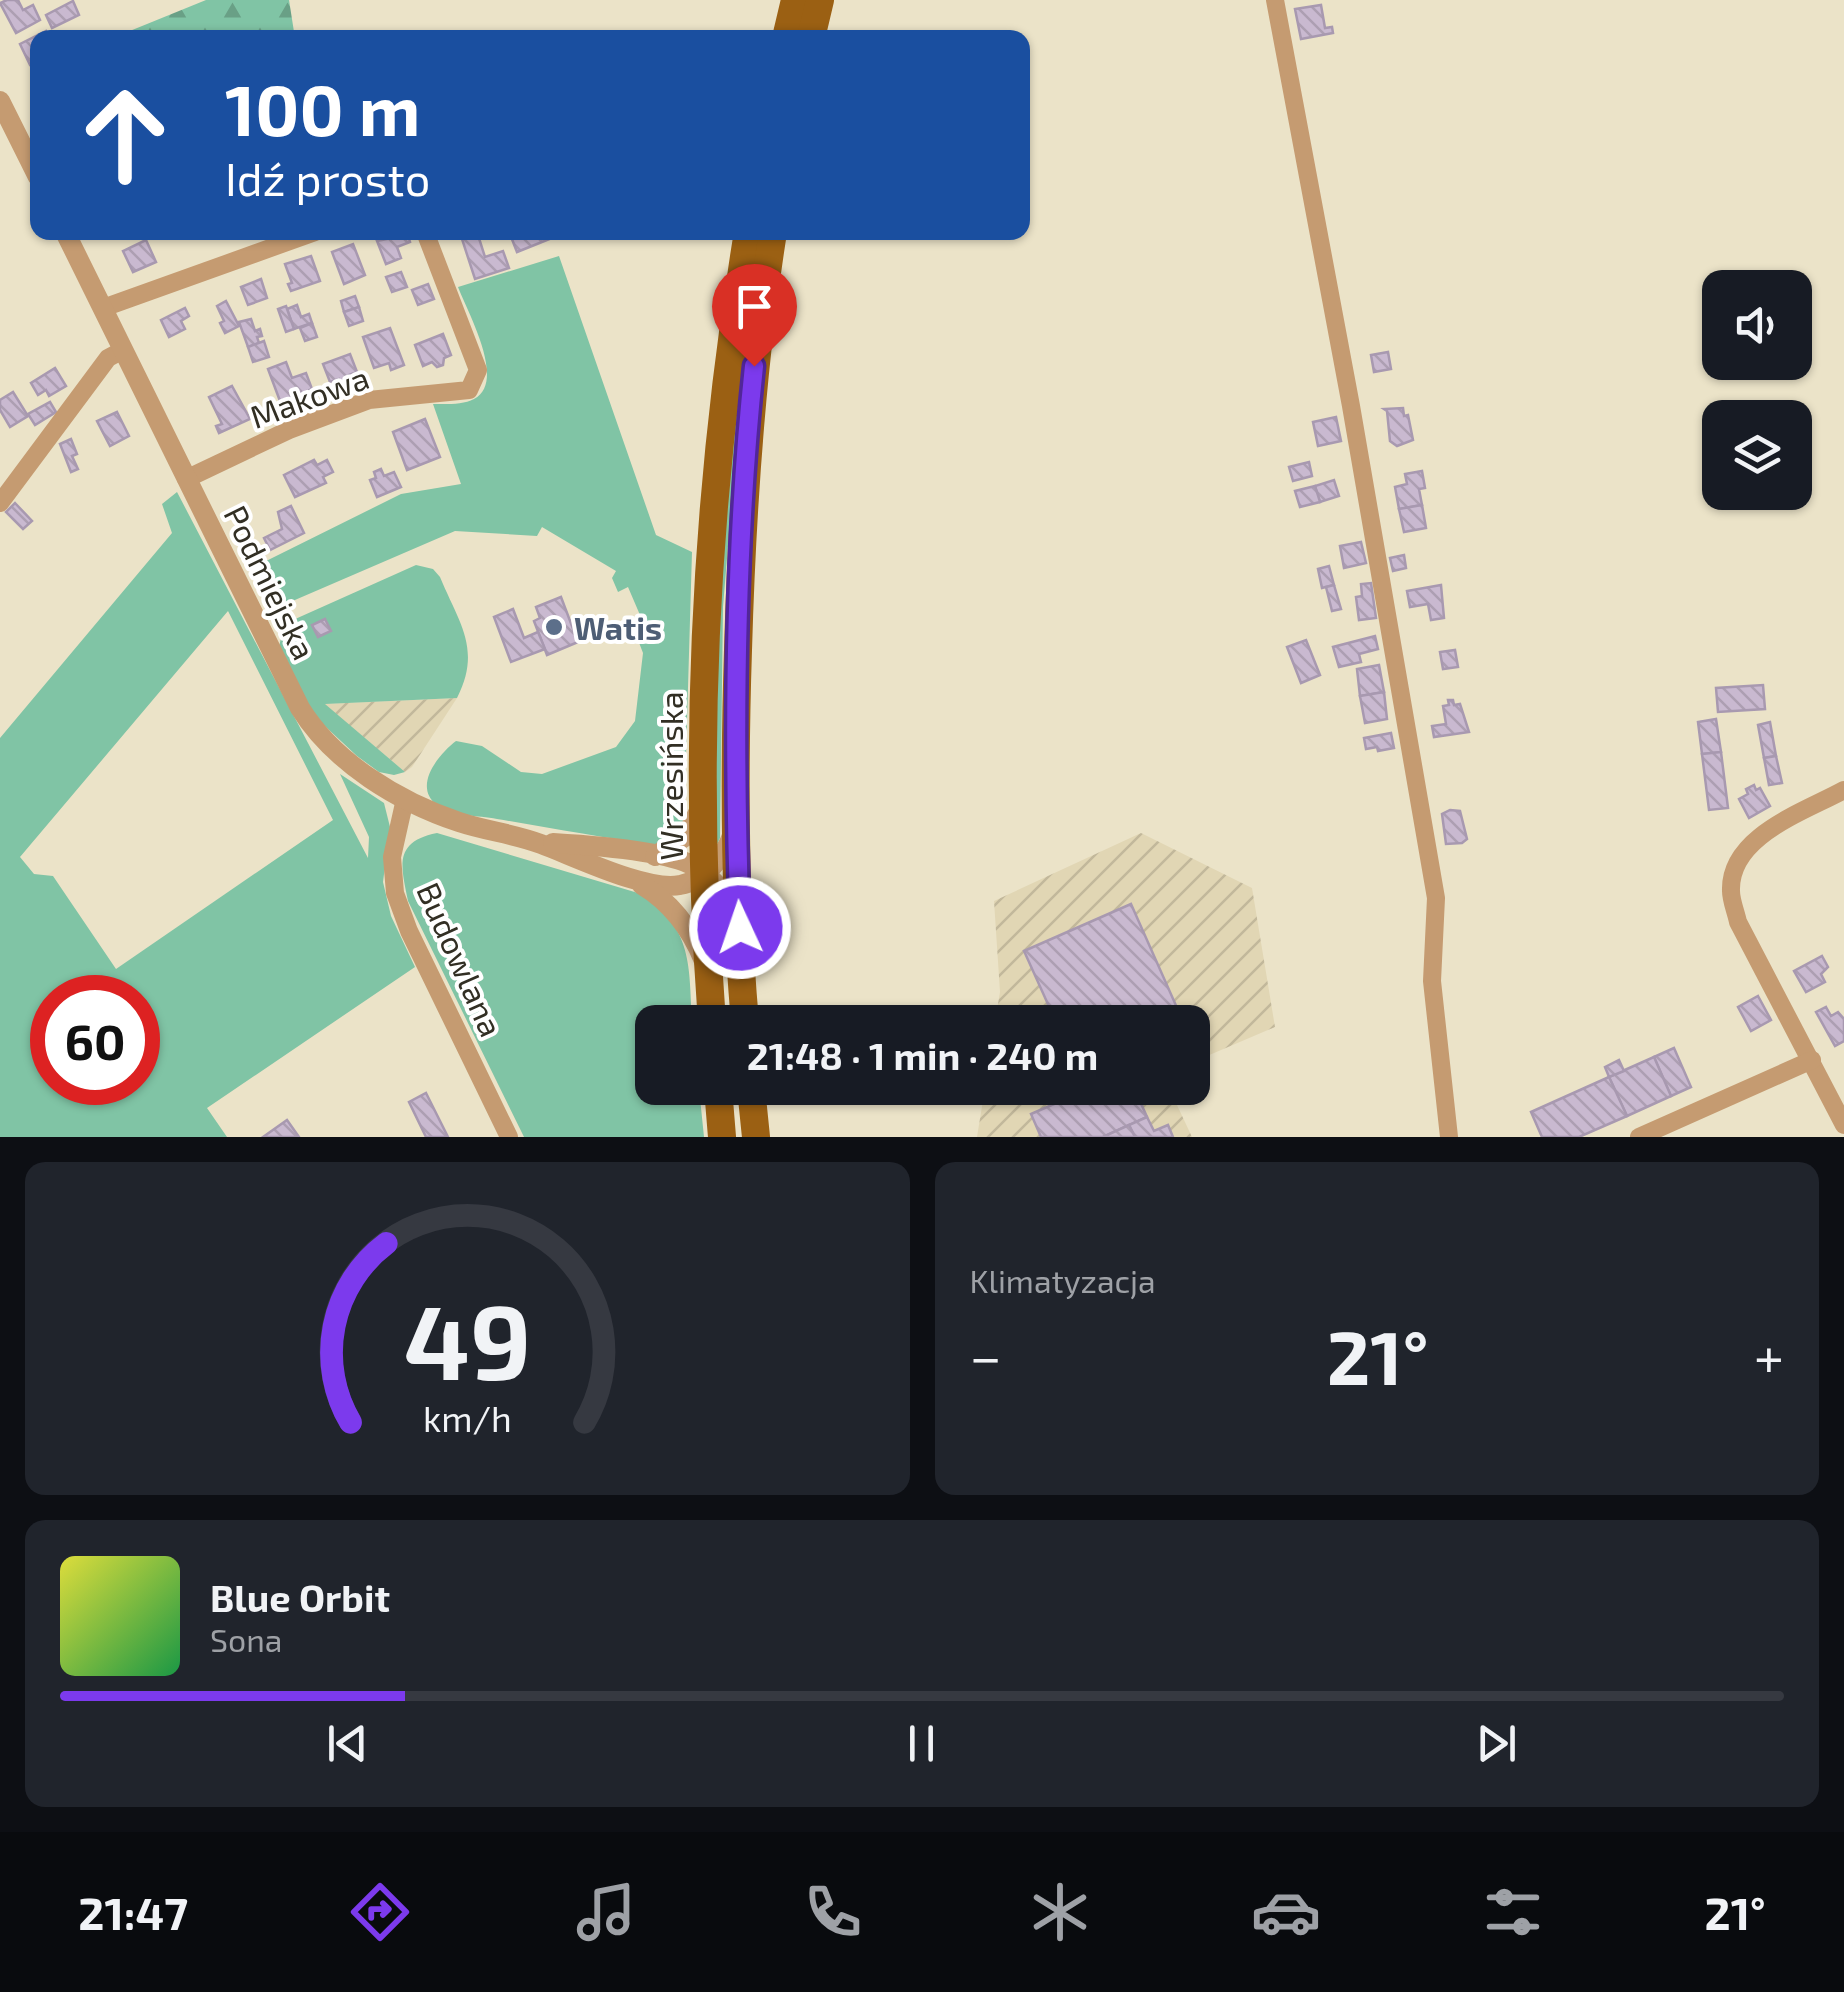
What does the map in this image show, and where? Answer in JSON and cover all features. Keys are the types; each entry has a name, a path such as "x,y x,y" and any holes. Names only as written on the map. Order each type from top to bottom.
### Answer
{"main road":[{"path":"788,30 795,0"},
{"path":"814,30 820,0"},
{"name":"Wrzesińska","path":"711,1005 704,873 708,590 722,423 747,240"},
{"name":"Wrzesińska","path":"744,1005 736,825 737,689 748,428 772,240"},
{"path":"719,1105 722,1137"},
{"path":"752,1105 756,1137"}],"street":[{"path":"1275,0 1348,388 1436,898 1432,981 1449,1137"},
{"path":"0,100 30,160"},
{"name":"Podmiejska","path":"69,240 306,719 344,758 405,798 462,823 536,842 627,876 673,886 688,883 704,873 687,863 655,856 536,842"},
{"path":"102,308 293,240"},
{"name":"Makowa","path":"186,480 289,430 369,400 469,390 478,370 428,240"},
{"path":"0,503 108,358 123,350"},
{"path":"1844,790 1759,837 1740,855 1730,893 1738,922 1844,1124"},
{"path":"655,856 686,836 704,794"},
{"name":"Budowlana","path":"405,798 392,857 395,893 409,931 509,1137"},
{"path":"736,825 728,846 704,873 727,896 740,921"},
{"path":"627,876 658,895 683,922 710,978"},
{"path":"1638,1137 1812,1060"}],"shaded area":[{"path":"457,698 405,772 324,704"},
{"path":"1141,833 1252,888 1275,1027 1210,1055 1210,1005 998,1005 994,901"},
{"path":"982,1105 1177,1105 1192,1137 977,1137"}],"green space":[{"path":"206,0 289,0 294,30 132,30"},
{"path":"559,256 656,535 692,552 684,824 658,845 458,814 437,805 427,789 436,762 456,741 482,746 521,772 542,774 616,747 635,721 643,653 638,640 649,636 628,587 618,592 612,578 616,571 542,527 537,536 455,531 281,606 266,604 250,569 401,494 461,484 433,404 474,399 487,378 482,346 458,287"},
{"path":"741,388 723,607 720,838 715,849 714,678 736,389"},
{"path":"177,492 368,858 369,837 340,774 384,803 390,827 383,882 391,916 415,967 207,1108 227,1137 0,1137 0,738 172,533 162,504","holes":["228,611 333,820 116,969 53,876 34,874 20,857"]},
{"path":"416,565 433,569 440,577 465,636 468,665 457,698 325,704 405,772 394,775 379,772 357,756 313,715 279,647 283,629 293,620"},
{"path":"437,833 638,893 669,919 684,948 691,1005 635,1005 635,1105 701,1105 704,1137 524,1137 408,901 403,857 413,842"}],"building":[{"path":"18,0 23,10 33,5 40,20 16,33 0,3"},
{"path":"73,1 79,15 52,28 46,15"},
{"path":"1321,5 1325,28 1332,27 1333,33 1301,39 1295,9"},
{"path":"30,39 30,65 20,44"},
{"path":"146,240 156,262 133,272 123,251"},
{"path":"462,240 480,240 485,257 503,251 509,268 475,279"},
{"path":"512,240 547,240 517,252"},
{"path":"377,241 410,242 397,247 401,258 386,264"},
{"path":"353,244 365,275 344,284 332,252"},
{"path":"311,256 320,281 291,291 285,264"},
{"path":"401,272 407,287 392,292 386,277"},
{"path":"261,279 267,298 248,305 241,287"},
{"path":"428,284 434,299 418,305 412,290"},
{"path":"355,296 359,307 344,312 341,301"},
{"path":"226,301 239,326 225,333 217,306"},
{"path":"297,305 301,317 309,314 312,323 294,329 287,309"},
{"path":"286,306 294,329 286,332 278,309"},
{"path":"359,307 363,321 349,326 344,312"},
{"path":"185,308 189,316 181,321 185,329 169,337 161,320"},
{"path":"251,319 255,331 260,329 262,336 257,337 259,343 248,347 239,322"},
{"path":"312,323 317,337 305,341 300,328"},
{"path":"390,328 404,365 391,370 389,363 374,368 363,337"},
{"path":"443,334 451,355 444,358 443,365 437,367 432,362 423,366 415,345"},
{"path":"264,341 269,357 253,362 248,347"},
{"path":"1388,352 1391,369 1374,372 1371,355"},
{"path":"350,354 357,372 341,384 339,379 330,382 323,364"},
{"path":"286,362 292,378 306,373 312,389 287,404 285,399 280,401 268,369"},
{"path":"55,368 66,386 49,396 46,390 38,395 31,383"},
{"path":"232,386 250,419 219,433 216,426 222,424 209,397"},
{"path":"13,392 28,416 10,427 0,410 0,400"},
{"path":"50,402 56,412 35,425 28,414"},
{"path":"1403,408 1413,440 1397,446 1390,441 1384,409"},
{"path":"117,412 129,436 110,446 97,421"},
{"path":"1336,417 1341,441 1318,446 1313,422"},
{"path":"425,419 440,457 407,470 393,432"},
{"path":"71,439 78,469 71,472 60,444"},
{"path":"314,460 317,465 327,460 333,472 323,477 326,483 295,497 284,475"},
{"path":"1309,462 1312,476 1293,481 1289,467"},
{"path":"381,469 384,476 394,472 401,487 377,497 370,480"},
{"path":"1422,471 1422,505 1399,509 1395,487 1407,484 1405,474"},
{"path":"1334,480 1339,496 1320,502 1315,486"},
{"path":"1315,486 1320,502 1300,507 1295,491"},
{"path":"15,503 32,521 23,529 6,512"},
{"path":"1422,505 1426,528 1404,532 1399,509"},
{"path":"291,506 304,533 270,550 264,538 282,529 278,512"},
{"path":"1361,542 1366,563 1344,568 1340,546"},
{"path":"1404,555 1406,568 1393,571 1390,558"},
{"path":"1329,566 1334,585 1322,588 1318,569"},
{"path":"1371,583 1376,618 1359,620 1356,597 1362,596 1361,584"},
{"path":"1334,585 1341,609 1332,611 1326,587"},
{"path":"1441,585 1444,618 1431,620 1428,604 1410,607 1407,591"},
{"path":"561,597 578,642 547,655 534,621 540,618 536,607"},
{"path":"513,609 524,638 538,632 545,649 511,662 494,617"},
{"path":"325,619 331,631 318,637 312,625"},
{"path":"1375,636 1378,649 1359,654 1361,662 1339,667 1333,647"},
{"path":"1306,640 1320,675 1301,683 1287,647"},
{"path":"1455,650 1458,667 1443,669 1440,652"},
{"path":"1379,665 1384,692 1360,696 1357,669"},
{"path":"1763,685 1765,709 1718,712 1716,688"},
{"path":"1384,692 1387,719 1365,723 1360,696"},
{"path":"1448,700 1460,704 1469,732 1434,737 1432,726 1446,724 1443,706 1449,705"},
{"path":"1716,719 1721,752 1702,754 1698,722"},
{"path":"1770,722 1776,756 1764,758 1758,725"},
{"path":"1391,733 1394,748 1366,749 1364,738"},
{"path":"1721,752 1728,808 1709,810 1702,754"},
{"path":"1776,756 1782,783 1769,785 1764,758"},
{"path":"1754,785 1770,806 1749,818 1739,799"},
{"path":"1460,811 1467,839 1462,843 1446,844 1442,814"},
{"path":"1131,904 1176,1005 1048,1005 1024,951"},
{"path":"1822,956 1828,967 1821,974 1825,982 1806,992 1794,971"},
{"path":"1758,996 1771,1020 1751,1031 1738,1007"},
{"path":"1826,1007 1831,1016 1838,1012 1844,1019 1844,1041 1835,1046 1816,1012"},
{"path":"1674,1048 1691,1087 1671,1096 1654,1057"},
{"path":"1654,1057 1671,1096 1627,1116 1609,1077"},
{"path":"1619,1060 1624,1071 1609,1077 1605,1067"},
{"path":"1609,1077 1627,1116 1579,1137 1542,1137 1531,1112"},
{"path":"426,1093 448,1137 426,1137 409,1102"},
{"path":"1052,1105 1142,1105 1147,1117 1103,1137 1041,1137 1031,1114"},
{"path":"1147,1117 1154,1131 1168,1125 1173,1137 1135,1137 1129,1125"},
{"path":"287,1120 299,1137 263,1137"},
{"path":"1129,1125 1135,1137 1103,1137"}],"place":[{"name":"Watis","path":"554,627"}],"route":[{"path":"740,928 737,689 744,478 754,366"}]}
